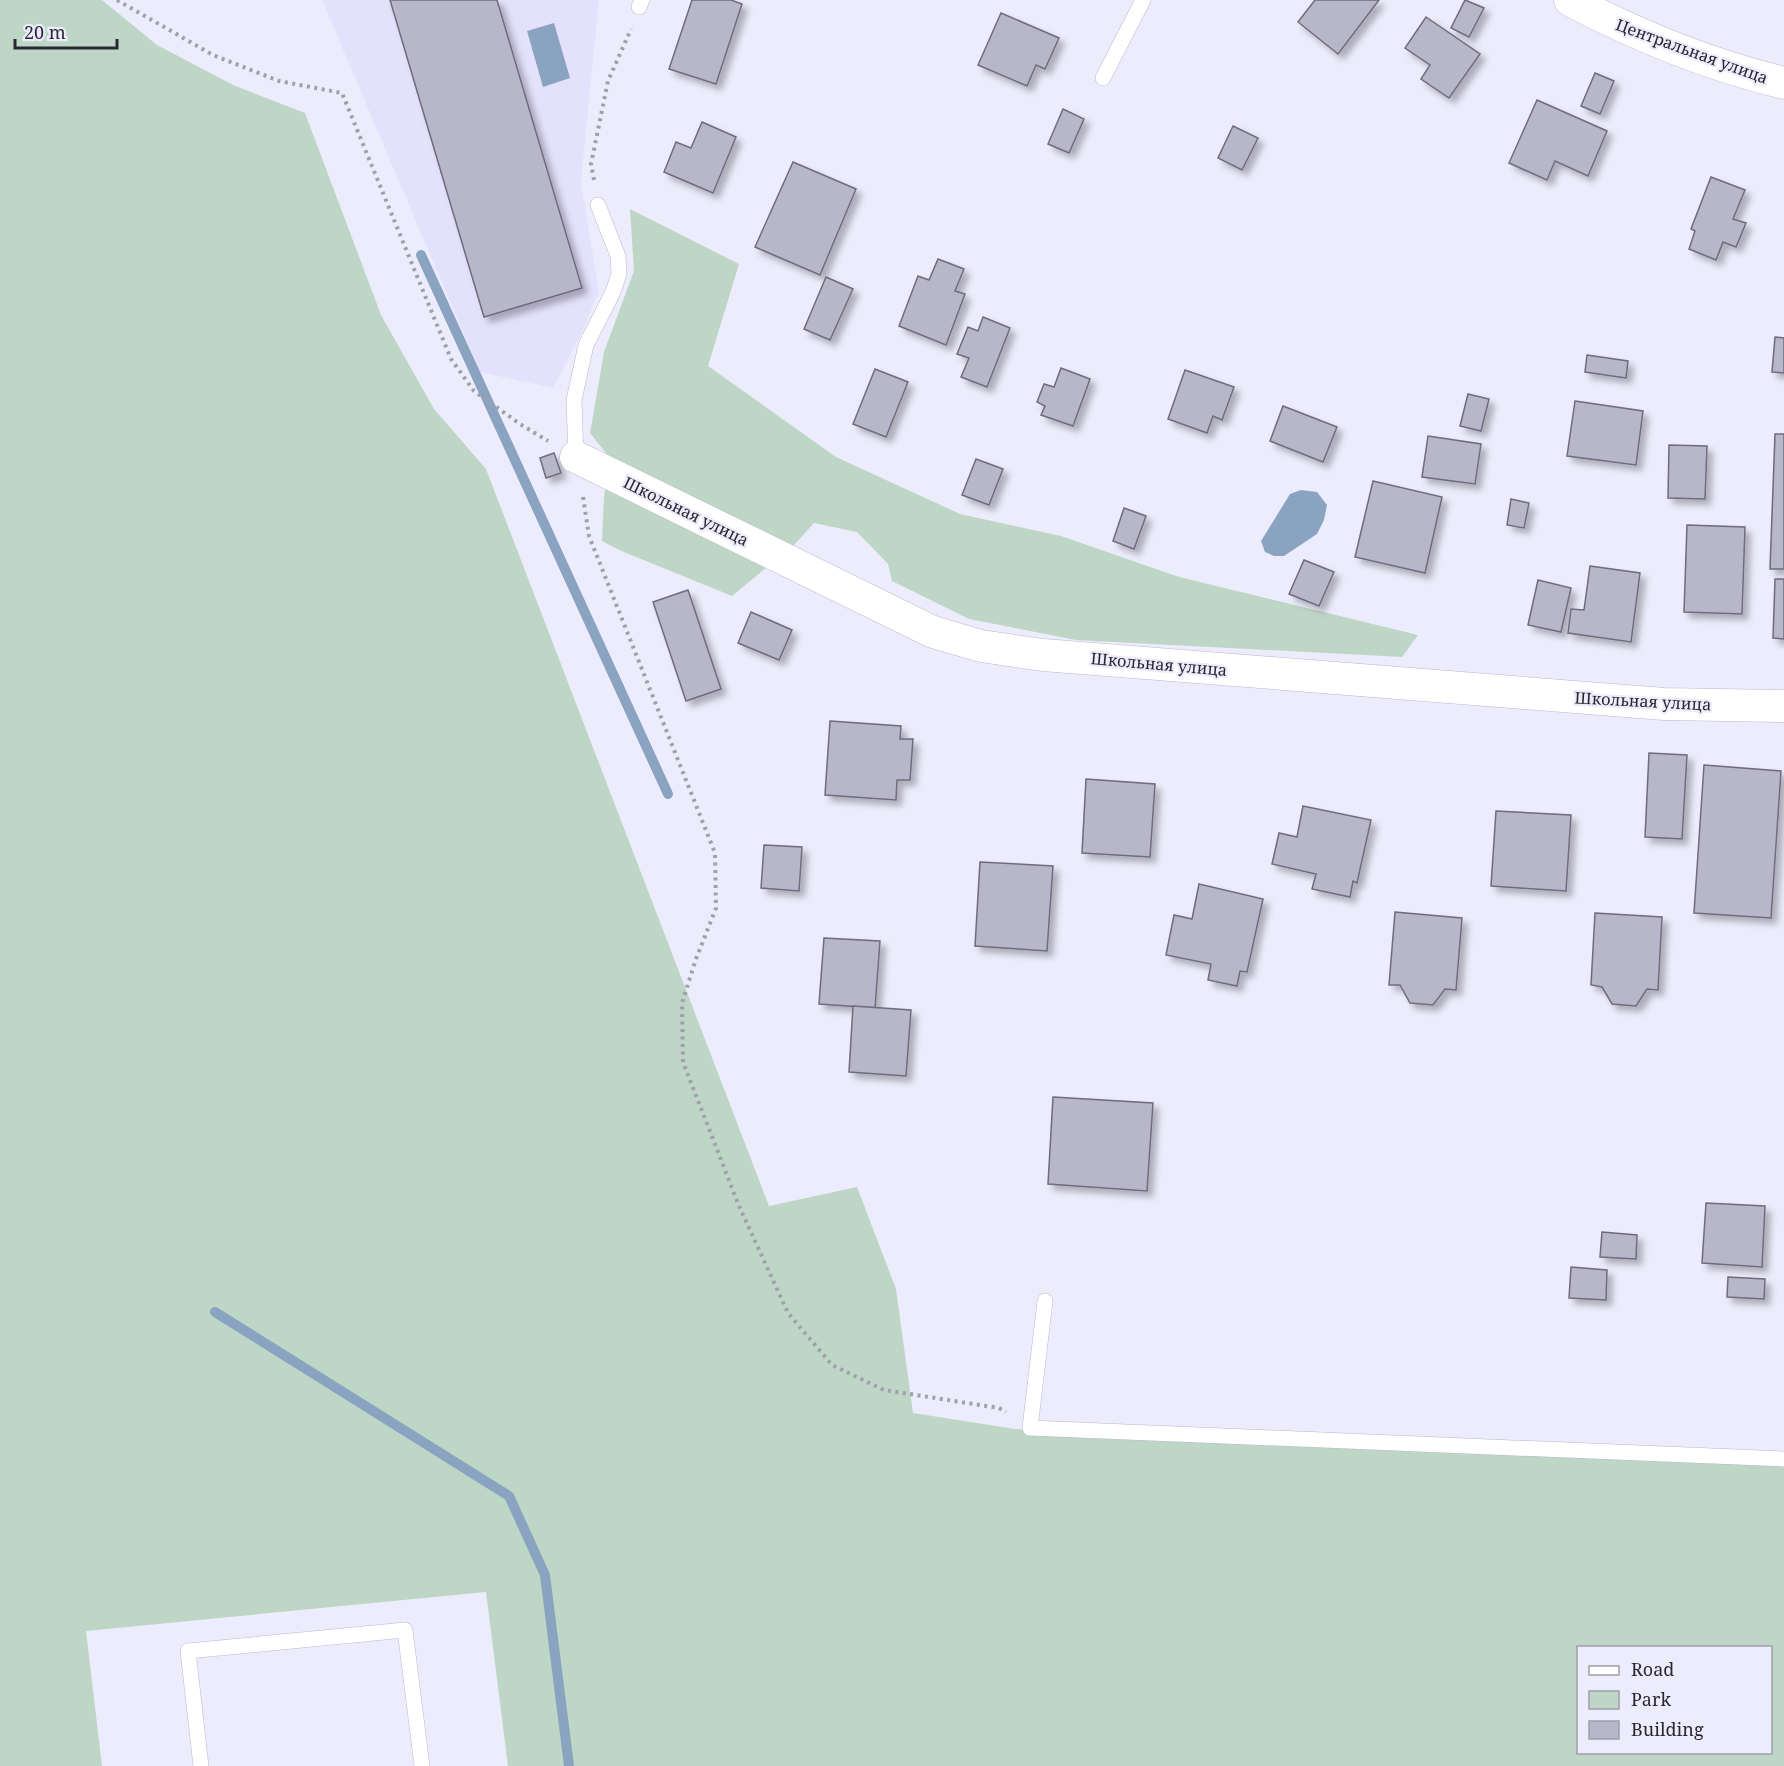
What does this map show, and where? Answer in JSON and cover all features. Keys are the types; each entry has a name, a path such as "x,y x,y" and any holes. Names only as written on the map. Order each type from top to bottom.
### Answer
{"street":[{"name":"Центральная улица","path":"1570,0 1606,19 1695,55 1784,82"},
{"name":"Школьная улица","path":"576,457 933,633 981,646 1043,655 1664,704 1784,706"}],"lane":[{"path":"1103,78 1143,0"},
{"path":"576,457 574,400 586,345 613,292 619,274 618,256 598,205"},
{"path":"1045,1301 1030,1428 1784,1459"},
{"path":"201,1766 188,1651 405,1630 422,1766"}],"path":[{"path":"117,0 213,55 279,81 342,93 451,359 474,392 520,424 576,457 589,536 715,854 716,908 682,1003 683,1062 740,1206 788,1313 832,1365 884,1390 999,1408 1030,1428"},
{"path":"598,205 591,164 608,81 641,3"}],"shaded area":[{"path":"322,0 599,0 581,182 599,291 583,330 553,388 480,372"}],"green space":[{"path":"0,0 102,0 157,45 233,85 305,113 381,315 434,409 486,469 769,1206 857,1187 896,1289 913,1413 1015,1429 1784,1465 1784,1766 508,1766 486,1592 86,1631 102,1766 0,1766"},
{"path":"630,209 739,264 708,366 836,457 960,514 1061,536 1179,577 1418,635 1402,657 1076,640 969,619 892,581 888,564 857,532 814,523 796,543 732,596 602,541 604,498 610,458 590,433 604,352 634,271"}],"water":[{"path":"554,23 570,78 543,87 527,31"},
{"path":"1301,490 1317,492 1327,505 1324,520 1317,534 1284,556 1274,556 1265,552 1261,541 1290,494"}],"building":[{"path":"390,0 497,0 582,288 484,317"},
{"path":"692,0 731,0 742,4 716,84 669,69"},
{"path":"1315,0 1379,0 1338,54 1298,22"},
{"path":"1465,0 1484,8 1469,37 1451,28"},
{"path":"1001,13 1059,38 1045,69 1036,65 1027,86 978,65"},
{"path":"1426,17 1480,54 1449,98 1421,79 1430,65 1405,48"},
{"path":"1595,73 1614,81 1600,114 1581,106"},
{"path":"1537,100 1607,131 1588,176 1555,161 1547,180 1509,163"},
{"path":"1063,109 1084,119 1069,153 1048,144"},
{"path":"702,122 736,137 713,193 664,172 676,142 691,148"},
{"path":"1233,126 1258,138 1242,170 1218,158"},
{"path":"793,162 856,189 820,275 755,247"},
{"path":"1711,177 1745,190 1733,219 1746,223 1736,247 1723,242 1716,260 1689,249 1695,231 1691,229"},
{"path":"938,259 964,269 955,291 965,294 946,345 899,326 918,276 929,280"},
{"path":"826,277 853,289 830,340 804,329"},
{"path":"983,317 1010,328 987,387 961,377 969,358 957,354 968,327 978,331"},
{"path":"1775,337 1784,338 1784,373 1772,372"},
{"path":"1587,355 1628,361 1626,378 1585,372"},
{"path":"1061,368 1090,379 1073,426 1041,415 1045,406 1037,402 1044,384 1054,387"},
{"path":"875,369 908,382 886,437 853,424"},
{"path":"1185,370 1234,387 1222,420 1213,416 1207,433 1168,419"},
{"path":"1468,394 1489,399 1481,431 1460,426"},
{"path":"1575,401 1643,411 1636,465 1567,456"},
{"path":"1283,406 1337,427 1323,462 1270,441"},
{"path":"1775,434 1784,434 1784,569 1770,569"},
{"path":"1428,436 1481,444 1475,484 1422,477"},
{"path":"1669,445 1707,446 1705,499 1668,498"},
{"path":"554,453 561,473 546,478 540,458"},
{"path":"976,459 1003,469 989,505 962,495"},
{"path":"1373,481 1442,497 1425,573 1355,557"},
{"path":"1511,499 1529,503 1524,528 1507,525"},
{"path":"1124,508 1146,516 1134,549 1113,541"},
{"path":"1687,525 1745,527 1742,614 1684,612"},
{"path":"1304,560 1334,572 1319,606 1289,594"},
{"path":"1590,566 1640,573 1631,642 1568,633 1571,609 1584,610"},
{"path":"1775,579 1784,579 1784,639 1773,638"},
{"path":"1538,580 1571,588 1561,632 1528,625"},
{"path":"688,590 721,689 686,701 653,602"},
{"path":"751,612 792,630 779,660 738,643"},
{"path":"830,721 901,726 900,739 913,739 910,780 897,780 896,800 825,795"},
{"path":"1649,753 1687,755 1682,839 1645,837"},
{"path":"1704,765 1781,771 1771,918 1694,913"},
{"path":"1086,779 1155,784 1150,857 1082,853"},
{"path":"1303,806 1371,820 1357,883 1353,881 1350,897 1312,889 1316,874 1272,864 1279,833 1297,837"},
{"path":"1496,811 1571,815 1566,891 1491,886"},
{"path":"764,845 802,847 799,891 761,888"},
{"path":"980,862 1053,866 1047,951 975,946"},
{"path":"1199,884 1263,899 1247,972 1240,971 1237,986 1208,980 1211,964 1166,955 1174,915 1192,919"},
{"path":"1395,912 1462,918 1456,990 1445,989 1433,1005 1410,1003 1400,985 1389,985"},
{"path":"1595,913 1662,917 1658,990 1647,989 1636,1006 1612,1004 1602,987 1591,985"},
{"path":"824,938 880,941 875,1008 819,1004"},
{"path":"853,1006 911,1010 906,1076 849,1072"},
{"path":"1053,1097 1153,1103 1147,1191 1048,1184"},
{"path":"1706,1203 1765,1206 1762,1267 1702,1263"},
{"path":"1602,1232 1637,1235 1636,1259 1600,1257"},
{"path":"1571,1267 1607,1270 1606,1300 1569,1298"},
{"path":"1728,1277 1765,1279 1764,1299 1727,1297"}],"waterway":[{"path":"421,255 668,794"},
{"path":"215,1312 509,1496 545,1575 569,1766"}]}
